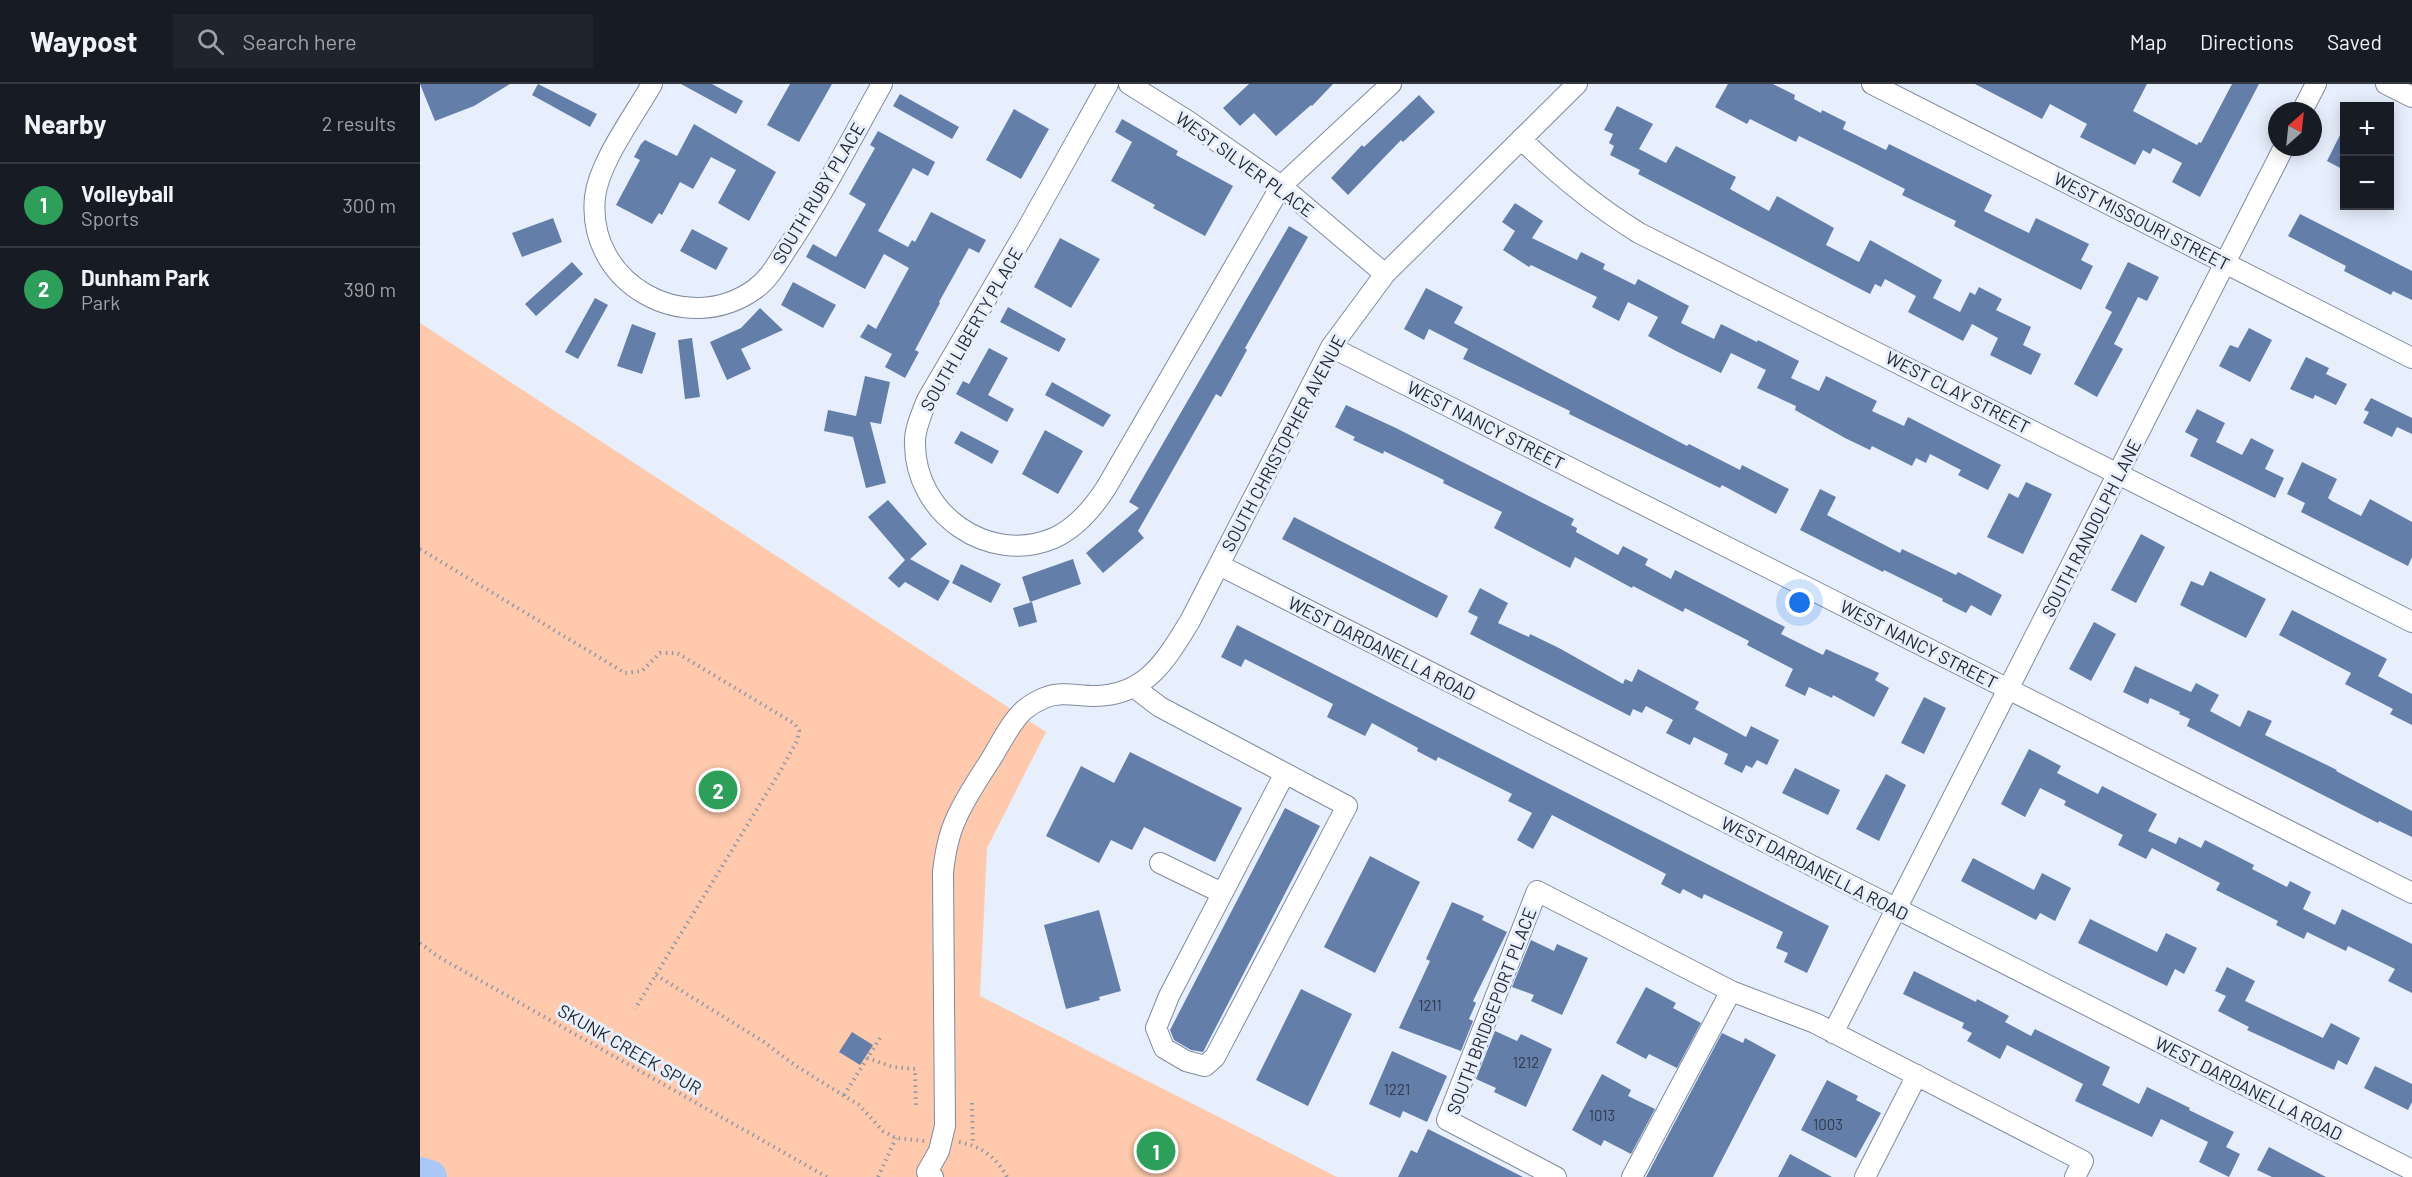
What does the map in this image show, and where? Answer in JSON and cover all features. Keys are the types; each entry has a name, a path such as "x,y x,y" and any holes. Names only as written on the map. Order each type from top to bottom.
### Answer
{"street":[{"name":"SOUTH RUBY PLACE","path":"652,84 606,165 596,196 595,216 604,251 621,277 643,294 669,305 706,308 727,303 756,289 768,278 800,230 882,84"},
{"name":"SOUTH LIBERTY PLACE","path":"1108,84 1027,230 927,400 921,416 914,442 922,481 930,498 943,516 961,530 982,539 1002,544 1023,545 1053,538 1080,520 1106,488 1281,186 1391,84"},
{"name":"WEST SILVER PLACE","path":"1129,84 1188,121 1281,186 1385,274"},
{"name":"SOUTH CHRISTOPHER AVENUE","path":"1135,688 1153,674 1169,655 1190,621 1331,346 1385,274 1577,84"},
{"name":"WEST MISSOURI STREET","path":"1872,84 2412,358"},
{"path":"2307,102 2316,84"},
{"path":"2386,84 2412,97"},
{"name":"WEST CLAY STREET","path":"1521,139 1579,192 1609,215 1639,233 2412,622"},
{"name":"SOUTH RANDOLPH LANE","path":"1897,909 2279,156"},
{"name":"WEST NANCY STREET","path":"1331,346 2412,893"},
{"name":"WEST DARDANELLA ROAD","path":"1219,565 2412,1170"},
{"path":"933,1177 927,1172 939,1151 945,1126 943,872 945,854 956,819 1012,724 1024,710 1046,697 1062,694 1096,696 1116,694 1135,688 1160,708 1285,773 1347,806 1215,1057 1204,1065 1186,1061 1164,1048 1156,1028 1169,996 1285,773"},
{"path":"1160,863 1222,893"},
{"name":"SOUTH BRIDGEPORT PLACE","path":"1556,1177 1447,1120 1537,891 1731,991 1796,1015 1833,1033 2083,1161 2075,1177"},
{"path":"1833,1033 1897,909"},
{"path":"1632,1177 1731,991"},
{"path":"1865,1177 1917,1075"}],"path":[{"path":"420,549 625,673 634,674 642,671 660,653 677,653 795,724 799,731 797,741 782,768 635,1009"},
{"name":"SKUNK CREEK SPUR","path":"420,944 437,956 827,1177"},
{"path":"656,975 859,1104 883,1131 896,1138 878,1177"},
{"path":"844,1095 880,1038"},
{"path":"867,1058 893,1067 915,1069 916,1109"},
{"path":"972,1103 973,1145 993,1157 1007,1177"}],"shaded area":[{"path":"420,323 1046,732 987,848 980,996 1337,1177 420,1177"}],"building":[{"path":"420,84 510,84 474,106 435,121"},
{"path":"538,84 597,114 590,127 532,95"},
{"path":"681,84 712,84 743,101 736,114"},
{"path":"790,84 832,84 799,142 767,125"},
{"path":"1249,84 1333,84 1312,106 1276,136 1254,113 1240,126 1223,108"},
{"path":"1728,84 1773,84 1795,95 1794,99 1821,113 1822,110 1846,122 1843,129 1886,150 1889,144 1992,195 1984,211 2029,233 2036,218 2089,244 2081,260 2093,266 2081,290 1954,226 1956,221 1902,195 1905,189 1856,164 1799,136 1796,142 1750,119 1747,124 1715,107"},
{"path":"1975,84 2147,84 2133,111 2197,145 2201,143 2232,84 2259,84 2200,197 2172,182 2182,163 2153,148 2150,154 2143,150 2135,165 2080,137 2087,124 2050,104 2042,119"},
{"path":"900,94 959,127 952,139 893,106"},
{"path":"1419,95 1435,112 1403,142 1401,140 1348,195 1331,178 1362,145 1364,147"},
{"path":"1617,106 1653,124 1639,149 1666,163 1676,146 1736,177 1730,189 1769,211 1777,196 1834,228 1826,245 1859,262 1870,240 1942,280 1933,298 1960,312 1970,292 1975,295 1979,287 2002,299 1996,310 2031,327 2023,345 2041,354 2031,375 1990,355 1998,338 1972,324 1963,341 1908,312 1916,296 1885,279 1881,287 1875,284 1870,294 1638,174 1640,170 1610,155 1614,146 1609,143 1613,134 1604,130"},
{"path":"1014,109 1049,129 1021,179 986,160"},
{"path":"1122,119 1178,151 1176,155 1233,186 1205,236 1153,208 1155,205 1111,181 1132,142 1115,132"},
{"path":"694,124 776,172 749,221 718,203 736,170 711,157 693,189 680,182 662,215 659,213 652,224 616,205 640,160 634,157 641,144 645,140 677,156"},
{"path":"878,131 935,162 928,176 913,168 878,231 908,247 912,240 915,242 931,212 986,240 979,253 969,248 915,350 919,352 905,378 885,367 892,354 860,337 868,324 876,329 909,268 884,254 865,289 806,257 813,244 836,257 866,204 849,194 875,148 870,145"},
{"path":"2340,135 2340,168 2327,161"},
{"path":"1515,203 1543,221 1532,238 1577,260 1581,252 1605,264 1603,269 1635,285 1638,279 1689,306 1681,323 1714,339 1721,324 1757,342 1758,340 1799,361 1791,378 1819,391 1826,376 1877,401 1872,411 1904,426 1908,417 2001,465 1988,490 1958,475 1961,470 1930,454 1926,463 1916,458 1912,466 1872,446 1870,450 1845,438 1795,410 1796,406 1757,388 1766,370 1731,353 1721,373 1676,351 1648,336 1658,317 1628,302 1619,321 1592,307 1597,297 1531,265 1529,267 1503,250 1515,231 1502,222"},
{"path":"2300,214 2412,271 2412,300 2393,291 2391,295 2344,271 2346,266 2288,236"},
{"path":"553,218 562,242 522,257 512,233"},
{"path":"1289,226 1308,237 1245,348 1247,350 1221,397 1216,394 1138,531 1144,538 1103,573 1086,553 1139,508 1129,502"},
{"path":"692,229 728,248 716,270 680,251"},
{"path":"1060,238 1100,259 1071,308 1034,287"},
{"path":"572,262 583,274 536,316 525,304"},
{"path":"2128,262 2159,277 2147,301 2138,297 2114,344 2123,349 2097,397 2074,384 2112,312 2105,308"},
{"path":"793,282 836,305 823,328 781,305"},
{"path":"1426,288 1463,307 1454,323 1687,446 1689,444 1740,470 1742,465 1789,489 1776,514 1722,485 1720,488 1569,414 1570,411 1463,359 1468,349 1429,329 1424,340 1404,329"},
{"path":"595,298 608,305 578,359 565,352"},
{"path":"1008,307 1066,339 1059,352 1000,322"},
{"path":"760,308 783,330 741,349 751,369 727,380 710,342 741,328"},
{"path":"632,324 656,333 642,374 617,366"},
{"path":"2249,328 2272,340 2250,382 2219,366 2230,345 2238,348"},
{"path":"692,338 700,397 685,399 678,340"},
{"path":"989,348 1008,358 988,395 1014,409 1007,422 956,394 963,381 969,384"},
{"path":"2306,357 2329,368 2326,374 2347,384 2336,405 2315,395 2313,399 2290,389"},
{"path":"865,376 890,382 881,424 870,422 886,483 866,488 853,437 824,431 828,410 856,416"},
{"path":"1052,382 1111,415 1103,427 1045,395"},
{"path":"2371,398 2412,418 2412,434 2397,427 2392,437 2363,423 2369,412 2364,410"},
{"path":"1346,405 1574,519 1571,525 1577,528 1576,532 1618,555 1623,546 1648,559 1645,565 1671,579 1675,570 1785,627 1781,634 1823,655 1826,649 1879,673 1875,680 1889,688 1874,717 1833,695 1832,698 1809,687 1805,696 1785,686 1793,669 1747,645 1749,641 1685,608 1683,612 1575,557 1570,568 1494,528 1502,512 1384,451 1383,454 1353,440 1355,437 1335,427"},
{"path":"2197,409 2225,423 2216,442 2242,455 2251,438 2274,450 2265,469 2284,478 2275,498 2190,456 2198,439 2185,432"},
{"path":"1045,430 1083,451 1058,494 1022,474"},
{"path":"961,431 999,451 992,464 954,443"},
{"path":"2302,462 2337,479 2328,498 2332,501 2361,516 2370,499 2412,522 2412,557 2408,566 2301,512 2305,503 2287,494"},
{"path":"2026,482 2052,494 2023,554 1987,537 2009,493 2018,498"},
{"path":"1820,489 1836,497 1827,515 1900,553 1902,549 1956,575 1958,572 2002,595 1991,616 1971,605 1966,613 1942,601 1943,599 1800,530"},
{"path":"888,500 927,544 910,559 950,581 938,601 905,582 899,588 888,578 905,560 868,517"},
{"path":"1294,517 1448,596 1437,618 1282,539"},
{"path":"2141,534 2165,547 2136,603 2111,590"},
{"path":"1073,559 1081,584 1030,602 1022,577"},
{"path":"961,564 1001,584 991,603 952,583"},
{"path":"2210,571 2266,599 2246,638 2180,605 2191,581 2203,586"},
{"path":"1480,588 1508,603 1498,623 1529,637 1530,634 1559,648 1623,684 1625,679 1632,682 1638,669 1699,702 1695,709 1746,737 1751,726 1779,740 1767,765 1757,760 1752,768 1746,765 1742,773 1724,764 1728,754 1694,737 1690,745 1666,733 1673,720 1646,706 1642,713 1633,709 1630,716 1470,634 1478,617 1468,612"},
{"path":"1032,602 1037,622 1019,627 1013,608"},
{"path":"2292,610 2387,659 2378,676 2412,694 2412,725 2390,714 2393,709 2345,684 2351,673 2279,635"},
{"path":"2094,622 2116,634 2091,681 2069,669"},
{"path":"1237,625 1829,926 1807,973 1784,962 1788,953 1776,948 1783,932 1704,894 1702,899 1683,889 1680,894 1661,884 1666,874 1552,815 1533,849 1517,840 1532,813 1508,801 1512,794 1438,757 1436,761 1417,751 1418,748 1372,723 1365,736 1327,717 1333,704 1245,659 1241,667 1221,657"},
{"path":"2135,666 2191,692 2196,683 2219,695 2210,711 2240,727 2248,710 2272,721 2265,735 2337,770 2412,811 2412,837 2379,821 2378,823 2187,726 2190,719 2179,714 2180,712 2150,698 2148,704 2123,692"},
{"path":"1924,697 1946,708 1924,754 1901,743"},
{"path":"2029,749 2061,766 2057,773 2098,794 2102,786 2157,814 2148,831 2176,844 2179,837 2201,848 2205,840 2254,865 2252,869 2287,887 2290,881 2311,892 2303,909 2335,925 2342,909 2412,944 2412,993 2388,981 2395,969 2348,946 2346,951 2307,932 2304,939 2276,925 2278,921 2216,890 2220,883 2152,848 2146,859 2118,845 2123,835 2064,805 2066,801 2040,788 2025,817 2001,804"},
{"path":"1130,752 1242,808 1215,862 1144,827 1132,850 1111,840 1099,863 1046,836 1081,766 1114,783"},
{"path":"1795,768 1840,790 1828,815 1782,793"},
{"path":"1886,774 1906,785 1879,841 1856,829"},
{"path":"1285,808 1320,826 1203,1052 1191,1050 1174,1040 1170,1030"},
{"path":"1370,856 1420,882 1375,973 1324,947"},
{"path":"1973,858 2034,890 2042,873 2071,888 2055,921 2040,913 2036,920 1961,881"},
{"path":"1452,902 1484,916 1482,920 1507,932 1473,1001 1476,1003 1469,1019 1473,1021 1461,1051 1399,1028 1430,961 1426,959"},
{"path":"1099,910 1121,991 1099,997 1100,1000 1066,1009 1044,925"},
{"path":"2090,919 2157,952 2166,933 2197,948 2184,974 2175,969 2167,986 2078,943"},
{"path":"1531,940 1554,951 1557,944 1588,958 1562,1015 1531,1001 1534,995 1512,987"},
{"path":"2227,967 2255,981 2245,1001 2323,1038 2331,1023 2360,1038 2347,1065 2338,1060 2334,1070 2247,1030 2249,1027 2218,1011 2226,996 2215,991"},
{"path":"1914,971 2009,1016 2005,1022 2031,1036 2035,1029 2110,1067 2102,1085 2139,1104 2147,1087 2234,1132 2226,1147 2240,1154 2229,1177 2199,1162 2208,1142 2161,1119 2152,1137 2075,1101 2083,1084 2007,1045 2000,1059 1967,1041 1972,1033 1962,1028 1964,1023 1903,994"},
{"path":"1646,987 1676,1003 1673,1008 1701,1023 1677,1068 1649,1054 1646,1059 1616,1043"},
{"path":"1301,989 1352,1014 1308,1106 1256,1080"},
{"path":"1495,1031 1517,1041 1521,1034 1552,1049 1526,1107 1494,1092 1496,1088 1476,1079"},
{"path":"852,1032 873,1045 860,1065 839,1052"},
{"path":"1722,1033 1743,1043 1745,1038 1776,1055 1713,1177 1646,1177"},
{"path":"1392,1051 1447,1076 1427,1122 1403,1111 1400,1118 1369,1104"},
{"path":"2375,1066 2412,1084 2412,1102 2408,1110 2364,1088"},
{"path":"1602,1074 1631,1090 1628,1096 1655,1109 1631,1154 1604,1140 1601,1146 1572,1130"},
{"path":"1827,1080 1858,1096 1856,1100 1881,1113 1856,1158 1801,1130"},
{"path":"1428,1129 1523,1177 1398,1177 1411,1150 1417,1153"},
{"path":"2269,1147 2326,1177 2272,1177 2257,1170"},
{"path":"1790,1154 1832,1177 1778,1177"}],"waterway":[{"path":"420,1174 430,1177"}],"place":[{"name":"Dunham Park","path":"718,790"},
{"name":"Volleyball","path":"1156,1151"}]}
